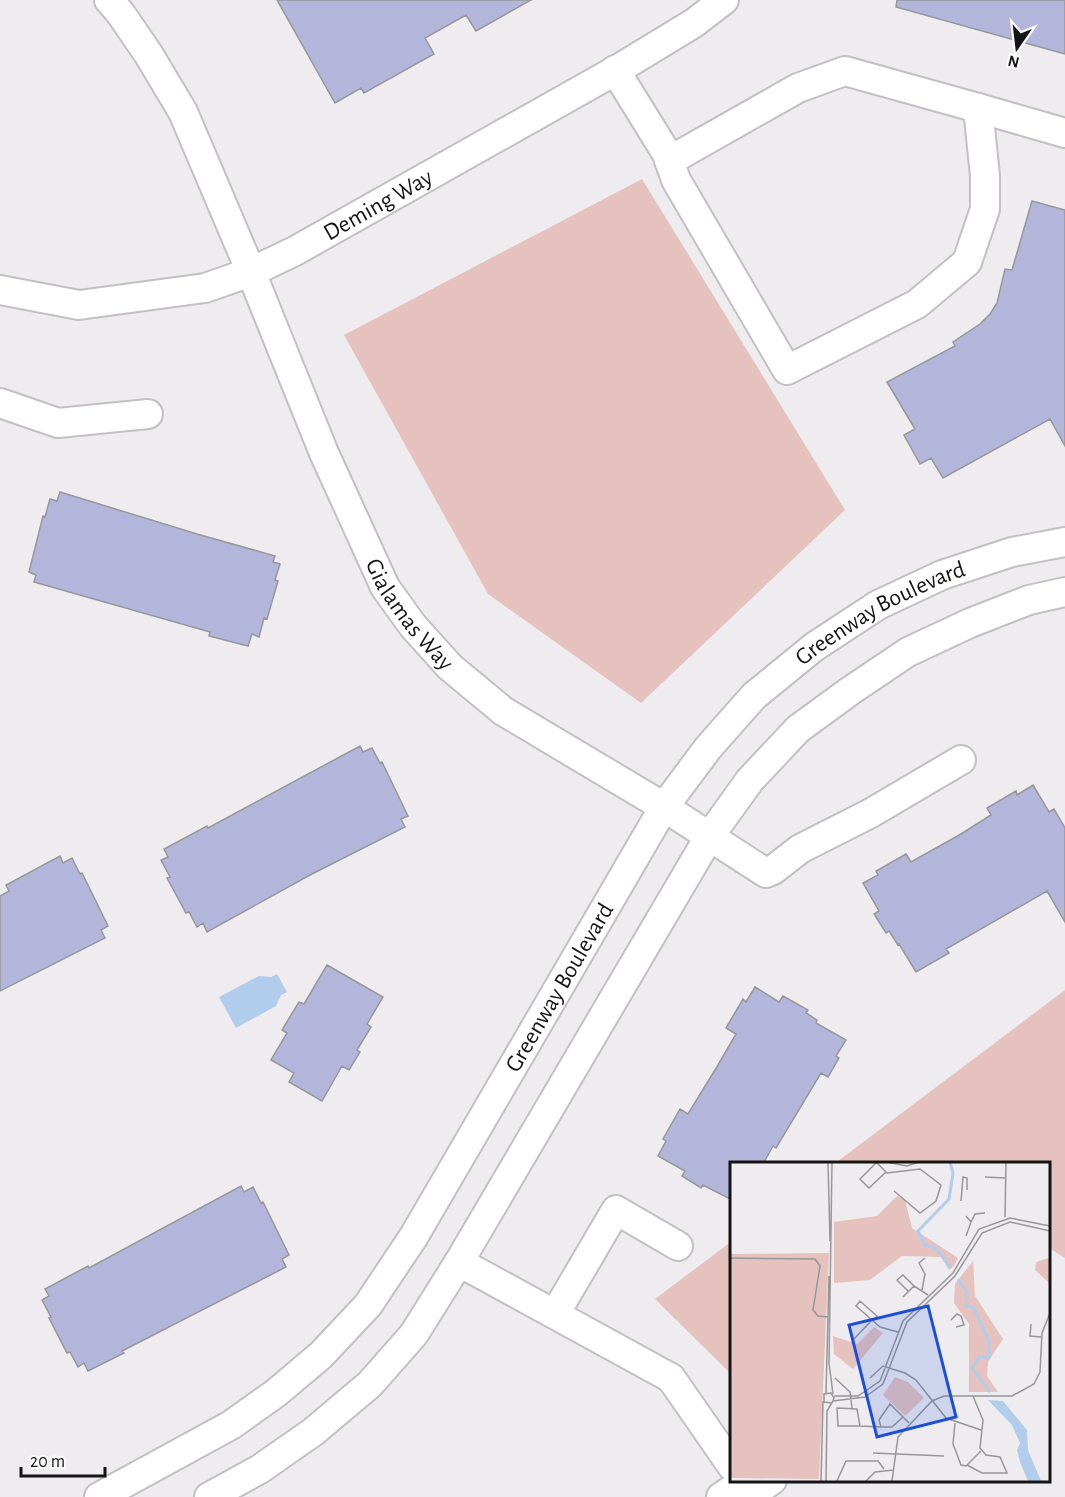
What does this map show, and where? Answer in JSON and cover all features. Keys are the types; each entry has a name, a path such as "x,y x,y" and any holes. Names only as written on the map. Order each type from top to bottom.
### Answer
{"street":[{"name":"Gialamas Way","path":"109,0 121,14 183,112 324,453 385,587 412,626 450,667 503,711 664,807 766,873 800,849 872,813 962,760"},
{"name":"Deming Way","path":"0,290 79,305 205,288 251,272 295,250 615,70 694,23 724,0"},
{"path":"615,70 667,154 676,180 787,370 917,303 967,262 985,208 985,176 978,108"},
{"path":"669,161 798,88 845,71 1065,133"},
{"path":"0,403 58,423 148,414"},
{"name":"Greenway Boulevard","path":"99,1497 231,1425 276,1393 321,1355 368,1305 414,1236 664,807 708,748 754,696 814,647 878,606 942,575 1012,552 1065,542"},
{"name":"Greenway Boulevard","path":"209,1497 260,1469 313,1431 370,1384 414,1334 459,1262 709,837 750,780 798,729 908,652 1029,600 1065,592"},
{"path":"555,1314 616,1210 678,1246"},
{"path":"459,1262 671,1378 730,1463"}],"shaded area":[{"path":"642,179 845,510 641,703 488,594 344,335"},
{"path":"1065,990 1065,1258 1050,1249 1050,1162 837,1162"},
{"path":"730,1243 730,1373 655,1299"}],"water":[{"path":"277,974 287,992 281,995 276,1006 236,1028 219,997 259,976 271,977"}],"building":[{"path":"277,0 531,0 476,31 466,15 425,38 434,54 364,93 361,88 335,103"},
{"path":"897,0 1065,0 1065,54 896,7"},
{"path":"1032,201 1065,210 1065,446 1050,419 943,478 931,458 920,464 904,435 915,429 887,382 955,346 953,342 980,324 990,314 997,303 1005,269 1012,270"},
{"path":"60,492 275,556 273,562 280,564 275,580 278,581 259,637 252,634 248,646 209,636 210,632 34,582 36,575 29,572 43,516 45,517 50,499 57,501"},
{"path":"360,746 363,752 372,748 380,763 382,762 408,816 401,819 405,827 310,875 207,932 203,923 197,927 189,912 186,913 167,878 170,877 161,860 168,857 164,849 207,826 208,828"},
{"path":"1033,785 1049,812 1054,809 1065,828 1065,922 1047,891 946,949 949,953 916,972 899,944 889,931 886,933 874,914 879,911 863,883 878,875 876,871 906,854 911,862 961,834 991,815 987,808 1016,791 1017,795"},
{"path":"60,856 63,863 72,858 80,874 82,873 108,926 101,930 105,938 0,991 0,896 9,891 6,885"},
{"path":"327,965 383,997 367,1024 371,1027 357,1050 360,1052 349,1070 342,1066 322,1101 289,1082 294,1073 271,1060 287,1033 282,1030 299,1002 304,1004"},
{"path":"755,987 779,1002 783,996 808,1010 806,1013 817,1020 816,1023 846,1040 836,1056 839,1058 828,1077 821,1073 776,1148 773,1146 764,1162 730,1162 730,1199 703,1185 701,1188 682,1176 685,1171 658,1156 666,1141 663,1139 680,1109 688,1114 736,1034 726,1028 743,999 746,1002"},
{"path":"241,1186 244,1192 253,1187 261,1203 263,1202 289,1255 282,1259 286,1267 122,1351 124,1353 88,1371 84,1363 78,1367 70,1352 67,1353 49,1318 51,1317 42,1300 49,1296 45,1289 88,1266 89,1268"}]}
